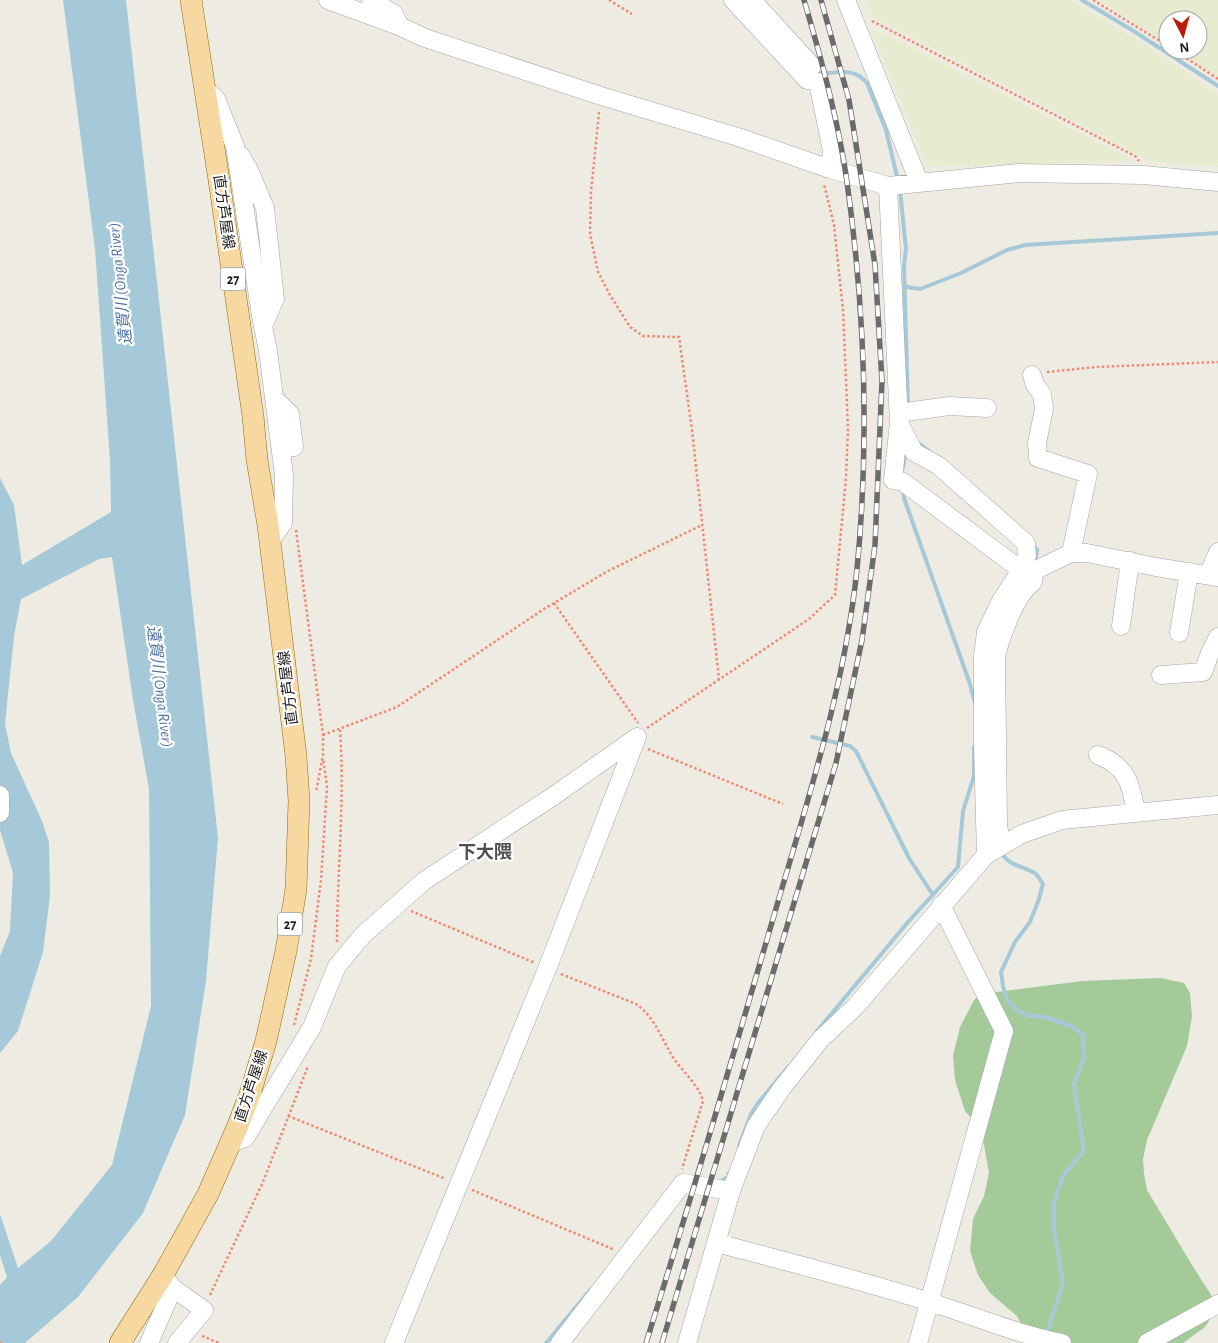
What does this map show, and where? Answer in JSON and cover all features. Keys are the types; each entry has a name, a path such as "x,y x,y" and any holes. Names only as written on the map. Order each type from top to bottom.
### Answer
{"main road":[{"name":"直方芦屋線","path":"120,1343 168,1282 231,1143 250,1094 266,1041 286,951 296,889 299,801 296,756 270,541 192,0"}],"street":[{"path":"328,0 399,26 425,38 600,96 738,137 823,166 902,184 1020,173 1151,176 1218,182"},
{"path":"371,0 394,14 399,26"},
{"path":"733,0 807,80 818,82 832,150 823,166"},
{"path":"752,0 812,66"},
{"path":"846,0 902,184 899,418 893,480 903,482 1028,570"},
{"path":"205,88 216,100 235,149 275,399 284,476 282,523 270,541"},
{"path":"1032,375 1035,385 1042,394 1044,409 1037,443 1038,458 1088,474 1071,554"},
{"path":"899,418 949,406 987,408"},
{"path":"899,418 914,452 938,466 1026,543 1028,570 1033,582 1026,587 1004,628 996,655 990,711 986,855"},
{"path":"1028,570 1071,554 1087,553 1213,576 1218,552"},
{"path":"1121,626 1130,561"},
{"path":"1179,633 1189,572"},
{"path":"1161,675 1204,672 1218,637"},
{"path":"990,711 998,826 1002,845"},
{"path":"231,1143 245,1138 312,1027 336,966 363,935 424,881 637,738 547,969 394,1343"},
{"path":"1098,755 1119,767 1127,776 1136,812"},
{"path":"0,795 0,813"},
{"path":"687,1343 731,1191 756,1126 782,1088 820,1040 855,1007 986,855 1022,834 1062,820 1218,805"},
{"path":"918,1343 1004,1031 941,905"},
{"path":"560,1343 683,1183 731,1191"},
{"path":"717,1242 930,1302 1035,1340 1062,1343"},
{"path":"149,1343 168,1282 204,1310 176,1343"},
{"path":"1147,1343 1218,1304"}],"path":[{"path":"609,0 632,14"},
{"path":"1093,0 1158,40"},
{"path":"853,18 863,17 1135,156 1151,176"},
{"path":"1189,60 1218,79"},
{"path":"600,96 591,192 590,234 598,272 630,326 643,336 679,337 692,430 719,679"},
{"path":"554,603 644,730 809,619 835,595 846,478 848,429 840,278 834,225 825,188 823,166"},
{"path":"1032,375 1061,370 1218,362"},
{"path":"292,1034 311,959 321,880 327,786 295,521"},
{"path":"322,735 340,730 397,707 554,603 608,571 702,524"},
{"path":"336,966 342,758 340,730"},
{"path":"635,744 783,804"},
{"path":"315,796 323,755"},
{"path":"396,905 547,969 636,1004 647,1012 675,1060 700,1090 703,1101 681,1172 683,1183"},
{"path":"204,1310 263,1182 288,1116"}],"green space":[{"path":"866,0 1069,0 1146,45 1158,53 1158,60 1168,60 1218,94 1218,167 1152,162 873,17"},
{"path":"1099,0 1218,0 1218,77 1192,60 1208,60 1208,10 1158,10 1158,38"},
{"path":"870,27 1127,157 1127,161 927,167"},
{"path":"1160,978 1184,983 1190,993 1192,1016 1187,1046 1147,1140 1143,1159 1144,1174 1147,1190 1215,1301 1216,1310 1205,1327 1183,1343 1028,1343 1026,1334 1017,1316 990,1293 978,1275 970,1251 973,1219 984,1196 989,1173 981,1129 965,1111 955,1080 953,1056 960,1027 974,1000 981,994 1082,981"}],"water":[{"name":"遠賀川 (Onga River)","path":"63,0 126,0 218,838 206,981 185,1115 143,1213 78,1297 25,1343 0,1343 0,1285 7,1277 0,1255 0,1214 18,1268 51,1241 112,1165 151,1006 149,789 133,700 112,557 99,559 21,599 14,636 5,724 11,753 42,821 49,842 50,896 43,952 18,1031 0,1053 0,956 10,931 13,873 0,830 0,478 14,505 22,565 111,512 110,460 95,249"}],"waterway":[{"path":"1082,0 1218,86"},
{"path":"816,73 849,72 861,77 867,83 886,130 898,181"},
{"path":"900,190 906,249 904,266 908,407"},
{"path":"906,287 920,289 961,273 1007,250 1025,245 1218,233"},
{"path":"916,441 930,452"},
{"path":"903,468 906,450"},
{"path":"903,490 904,498 975,703"},
{"path":"1033,545 1037,550 1035,564"},
{"path":"812,737 850,746 856,751 909,858 933,895"},
{"path":"817,1031 908,922 958,867 963,811 974,776 974,747"},
{"path":"1001,852 1008,861 1036,874 1043,884 1030,922 1015,942 1001,972 1007,1000 1017,1010 1029,1016 1045,1017 1071,1026 1083,1035 1084,1058 1074,1085 1083,1152 1063,1176 1054,1203 1054,1229 1063,1283 1046,1335"},
{"path":"739,1146 751,1114 789,1066"},
{"path":"718,1183 728,1177 729,1173"},
{"path":"546,1343 591,1289"}],"railway":[{"path":"646,1343 712,1128 824,742 844,656 857,569 861,519 864,421 864,372 858,274 846,175 838,131 804,0"},
{"path":"662,1343 836,763 862,640 875,545 882,381 875,265 849,100 821,0"}],"district":[{"name":"下大隈","path":"485,852"}]}
